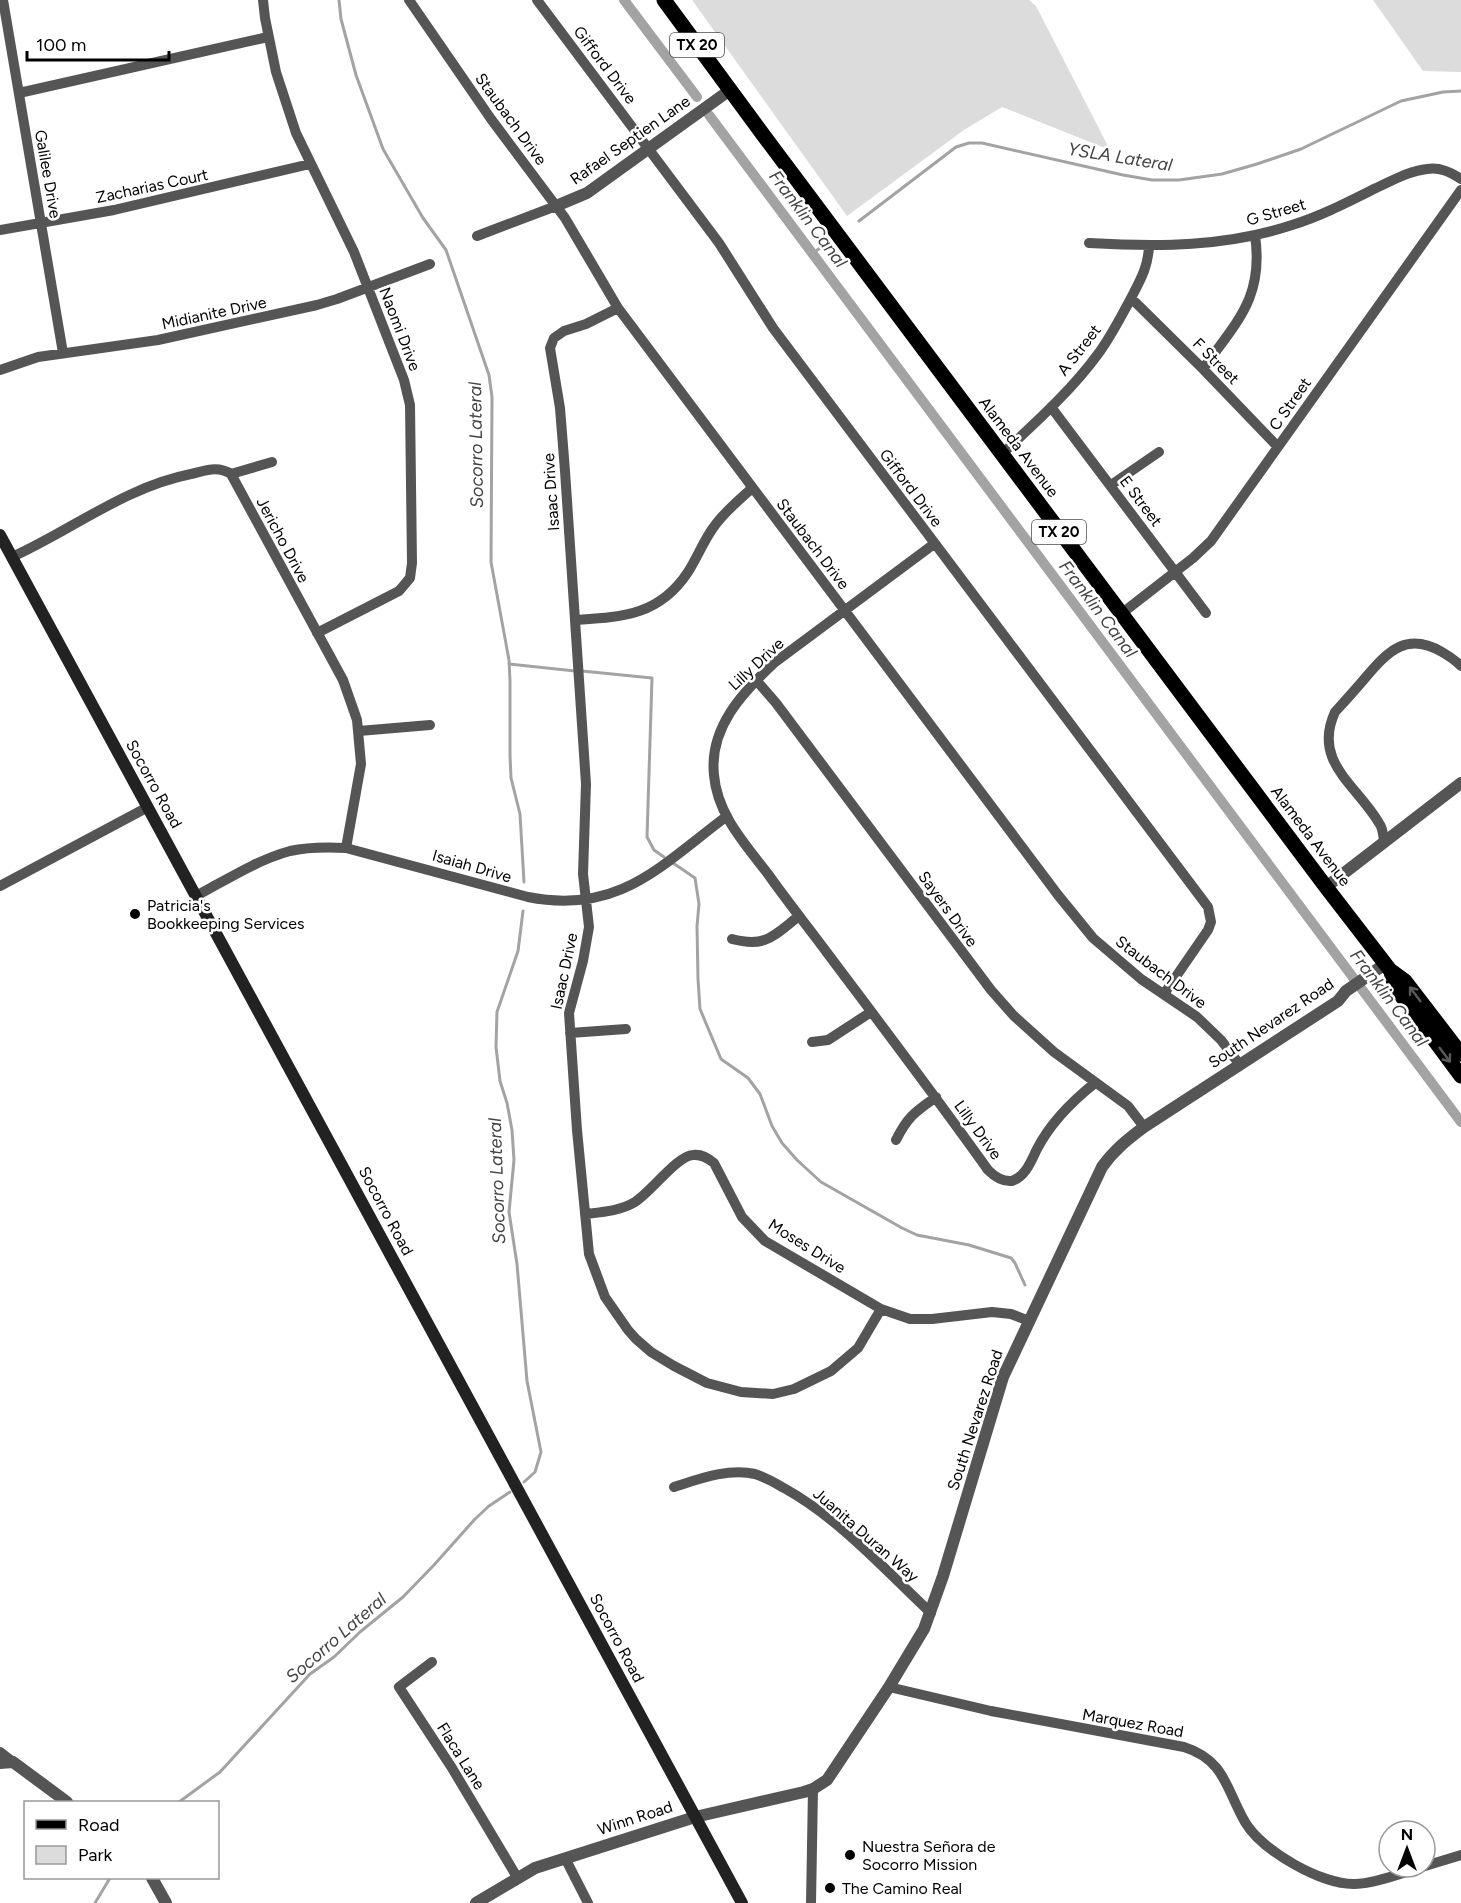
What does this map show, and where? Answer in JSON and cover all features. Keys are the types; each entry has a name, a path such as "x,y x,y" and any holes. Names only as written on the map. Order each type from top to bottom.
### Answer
{"main road":[{"name":"Alameda Avenue","path":"664,0 1326,887 1395,987 1461,1076"},
{"name":"Socorro Road","path":"0,535 742,1903"},
{"name":"Alameda Avenue","path":"1384,969 1405,981 1461,1054"}],"street":[{"name":"Galilee Drive","path":"3,0 63,353"},
{"name":"Naomi Drive","path":"263,0 268,37 282,93 296,133 354,252 404,380 410,405 411,572 407,583 399,591 316,633"},
{"name":"Staubach Drive","path":"409,0 490,119 565,218 618,308 751,489 1058,896 1093,938 1141,979 1197,1017 1215,1034 1240,1065"},
{"name":"Gifford Drive","path":"537,0 723,249 773,328 1208,907 1210,922 1208,930 1164,994"},
{"path":"19,93 268,37"},
{"name":"Rafael Septien Lane","path":"477,236 587,193 730,90"},
{"name":"Zacharias Court","path":"0,230 114,210 310,164"},
{"name":"G Street","path":"1089,243 1149,246 1193,245 1255,235 1317,216 1413,171 1436,168 1461,178"},
{"name":"C Street","path":"1121,614 1211,541 1461,190"},
{"path":"1203,369 1250,299 1256,282 1258,262 1255,235"},
{"name":"A Street","path":"1002,454 1051,407 1099,353 1147,266 1149,246"},
{"name":"Midianite Drive","path":"0,370 23,361 158,340 317,305 430,264"},
{"name":"F Street","path":"1131,298 1278,447"},
{"name":"Isaac Drive","path":"618,308 586,324 564,331 554,338 550,348 560,408 587,802 583,874 589,927 588,941 569,1013 589,1254 604,1297 628,1330 651,1352 707,1383 741,1392 773,1394 801,1387 831,1371 858,1348 881,1309"},
{"name":"E Street","path":"1051,407 1206,613"},
{"path":"1111,485 1158,452"},
{"path":"12,557 122,498 155,483 214,468 231,474 272,462"},
{"name":"Jericho Drive","path":"231,474 343,680 350,698 359,730 361,764 346,848"},
{"path":"575,620 636,613 650,608 666,597 680,584 689,571 713,527 751,489"},
{"name":"Lilly Drive","path":"934,544 774,663 756,680 725,720 715,751 714,776 717,795 721,807 738,834 936,1097 988,1170 1002,1180 1012,1181 1024,1174 1040,1143 1063,1110 1095,1083"},
{"path":"1384,841 1380,823 1334,763 1328,742 1335,712 1383,657 1398,647 1417,643 1428,645 1461,666"},
{"name":"Sayers Drive","path":"756,680 776,703 991,990 1014,1016 1054,1052 1128,1106 1144,1127"},
{"path":"359,730 430,725"},
{"path":"1326,887 1461,783"},
{"path":"0,886 147,807"},
{"name":"Isaiah Drive","path":"196,896 271,857 307,848 346,848 528,897 569,902 610,895 633,886 658,870 727,816"},
{"path":"732,939 758,943 769,939 799,916"},
{"name":"South Nevarez Road","path":"813,1789 827,1780 832,1773 919,1639 931,1613 1009,1362 1102,1167 1125,1141 1144,1127 1384,969"},
{"path":"812,1042 828,1040 871,1012"},
{"path":"570,1033 626,1029"},
{"name":"Lilly Drive","path":"896,1140 911,1115 936,1097"},
{"name":"Moses Drive","path":"585,1214 612,1211 624,1207 640,1198 686,1156 698,1155 714,1163 742,1217 765,1241 881,1309 910,1319 932,1319 992,1312 1011,1314 1029,1321"},
{"name":"Juanita Duran Way","path":"674,1487 725,1473 756,1474 807,1501 833,1522 931,1613"},
{"name":"Flaca Lane","path":"432,1662 399,1687 452,1768 517,1877"},
{"name":"Marquez Road","path":"889,1687 991,1711 1194,1750 1213,1762 1224,1778 1247,1826 1262,1843 1284,1859 1343,1884 1377,1879"},
{"path":"0,1752 6,1762 64,1801"},
{"path":"811,1903 813,1789"},
{"name":"Winn Road","path":"476,1903 535,1868 695,1817 813,1789"},
{"name":"Marquez Road","path":"1437,1863 1461,1856"},
{"path":"566,1858 588,1903"},
{"path":"153,1879 166,1903"}],"green space":[{"path":"692,0 1029,0 1036,6 1110,150 1002,107 964,130 847,216"},
{"path":"1373,0 1461,0 1461,72 1423,71"}],"waterway":[{"name":"Socorro Lateral","path":"339,0 341,19 356,75 383,149 423,218 446,250 489,375 492,397 491,562 509,660 511,778 520,814 524,882"},
{"name":"Franklin Canal","path":"624,0 697,97"},
{"name":"YSLA Lateral","path":"859,221 956,147 969,143 982,143 1123,175 1152,180 1179,180 1222,174 1301,149 1401,101 1443,92 1461,91"},
{"name":"Franklin Canal","path":"709,115 1461,1122"},
{"name":"YSLA Lateral","path":"813,253 823,246"},
{"path":"509,664 575,671"},
{"path":"582,671 652,678 647,837 654,850 664,857"},
{"path":"673,863 695,878 699,904 697,926 700,1009 721,1059 748,1078 760,1094 772,1126 782,1143 821,1182 902,1228 917,1235 969,1245 1011,1258 1025,1285"},
{"name":"Socorro Lateral","path":"523,911 518,951 497,1012 496,1047 500,1081 512,1130 514,1160 509,1212 517,1264 527,1381 541,1452 535,1472 524,1482"},
{"name":"Socorro Lateral","path":"180,1801 220,1772 310,1674 334,1657 360,1632 403,1597 475,1519 510,1492"},
{"path":"95,1903 109,1879"}],"place":[{"name":"Patricia's Bookkeeping Services","path":"135,914"},
{"name":"Nuestra Señora de Socorro Mission","path":"850,1855"},
{"name":"The Camino Real","path":"830,1888"}]}
